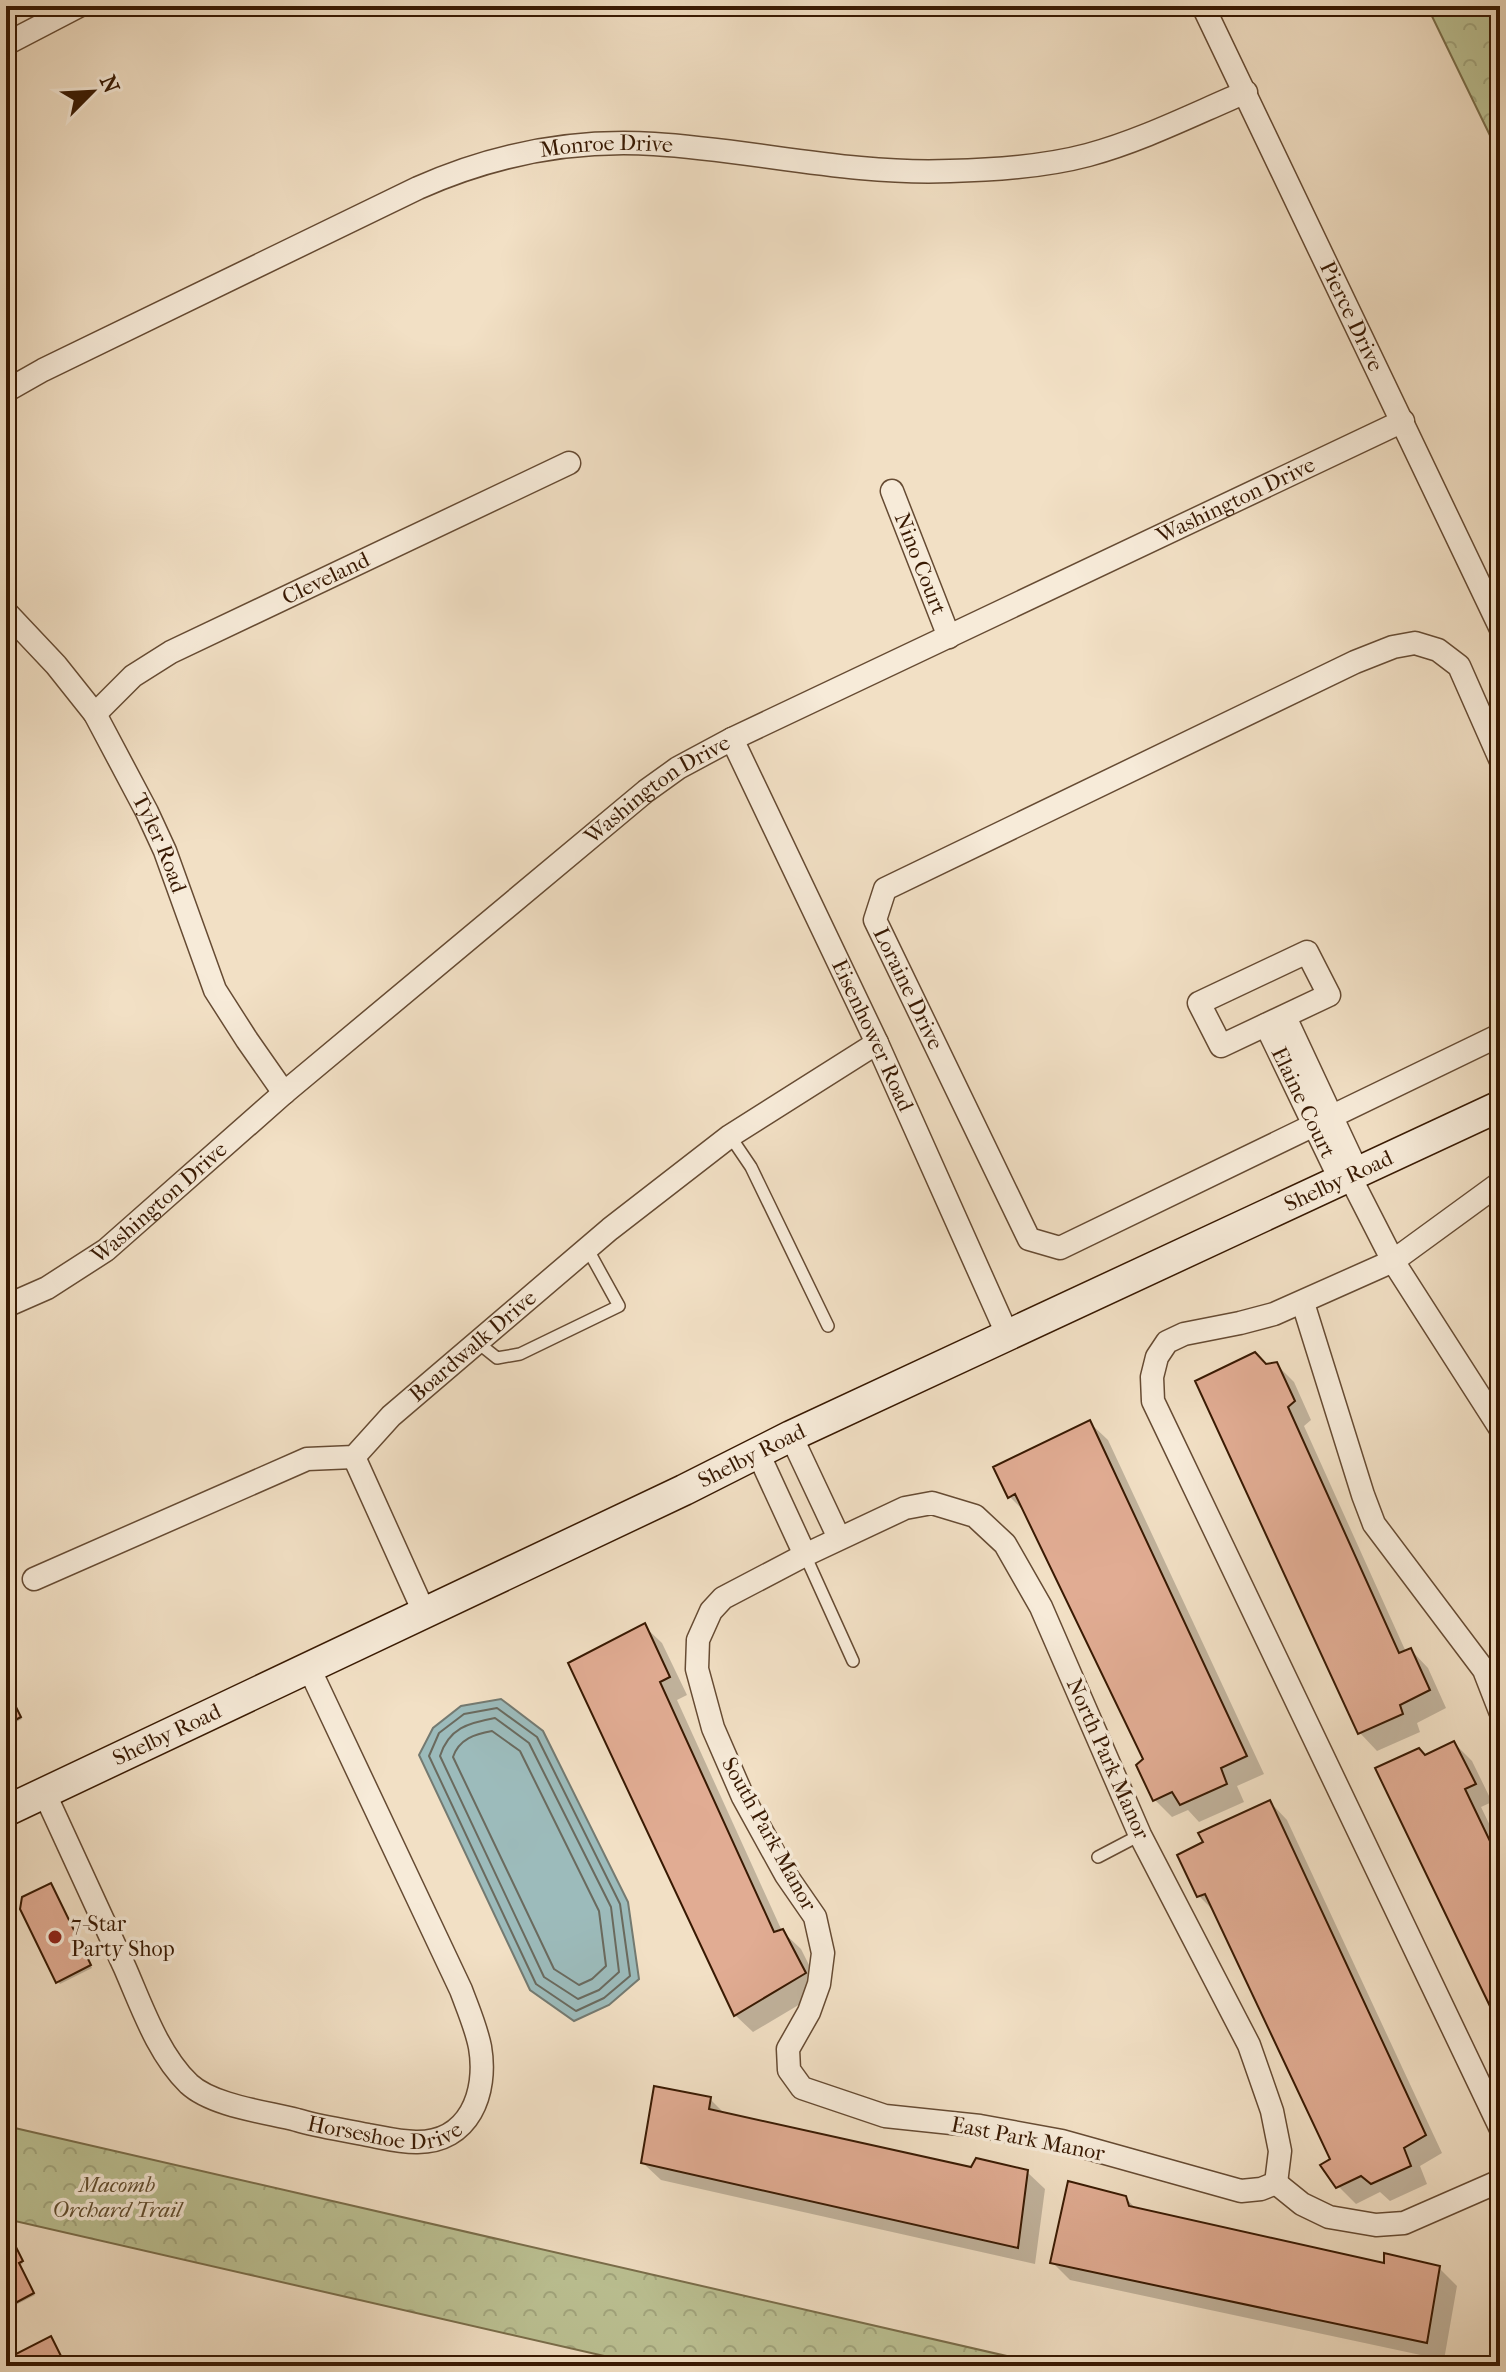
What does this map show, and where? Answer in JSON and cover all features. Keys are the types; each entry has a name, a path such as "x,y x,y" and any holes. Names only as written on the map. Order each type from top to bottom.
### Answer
{"street":[{"path":"6,44 79,6"},
{"name":"Pierce Drive","path":"1203,6 1500,627"},
{"name":"Monroe Drive","path":"6,391 43,370 418,188 448,174 506,157 556,148 614,143 913,172 1007,168 1055,162 1127,143 1246,92"},
{"name":"Washington Drive","path":"6,1306 47,1288 106,1250 284,1093 646,791 678,768 732,739 1403,421"},
{"name":"Cleveland","path":"95,714 133,676 171,652 569,463"},
{"name":"Nino Court","path":"892,491 949,637"},
{"name":"Tyler Road","path":"6,612 47,654 95,714 165,851 215,990 284,1093"},
{"name":"Loraine Drive","path":"1500,759 1459,666 1438,650 1415,643 1393,647 1355,662 885,889 875,920 1029,1239 1060,1248 1500,1035"},
{"name":"Eisenhower Road","path":"732,739 877,1043 1008,1336"},
{"name":"Elaine Court","path":"1307,952 1329,995 1276,1021 1221,1046 1199,1003 1307,952"},
{"name":"Elaine Court","path":"1276,1021 1393,1261 1500,1428"},
{"name":"Boardwalk Drive","path":"354,1457 391,1416 587,1248 730,1136 877,1043"},
{"name":"Shelby Road","path":"6,1811 684,1490 791,1436 1500,1106"},
{"path":"1500,1183 1393,1261 1274,1314 1184,1334 1167,1342 1157,1357 1152,1377 1153,1401 1500,2127"},
{"path":"1303,1303 1374,1524 1484,1670 1500,1711"},
{"path":"791,1436 839,1538"},
{"path":"758,1453 805,1555"},
{"path":"34,1579 307,1459 354,1457 424,1612"},
{"name":"North Park Manor","path":"805,1555 905,1508 932,1503 975,1516 1005,1544 1041,1607 1140,1835 1249,2045 1272,2111 1280,2151 1276,2183"},
{"name":"South Park Manor","path":"789,2070 788,2049 809,2012 819,1984 823,1953 815,1917 786,1875 743,1797 713,1728 697,1669 698,1640 711,1611 723,1598 805,1555"},
{"name":"Horseshoe Drive","path":"44,1792 150,2025 173,2065 193,2087 214,2099 308,2123 400,2141 432,2140 454,2132 462,2126 476,2105 481,2051 474,2023 309,1668"},
{"name":"East Park Manor","path":"789,2070 802,2088 885,2116 980,2126 1062,2141 1241,2191 1261,2189 1276,2183"},
{"path":"1276,2183 1302,2204 1329,2217 1376,2225 1404,2223 1500,2181"}],"lane":[{"path":"730,1136 751,1167 828,1326"},
{"path":"477,1342 497,1358 520,1354 619,1306 587,1248"},
{"path":"805,1555 853,1661"},
{"path":"1098,1857 1140,1835"}],"green space":[{"path":"1427,6 1500,6 1500,156"},
{"name":"Macomb Orchard Trail","path":"6,2126 1050,2366 648,2366 6,2219"}],"water":[{"path":"501,1699 543,1731 628,1902 639,1979 609,2005 574,2021 530,1990 419,1755 433,1728 461,1706"}],"building":[{"path":"1255,1352 1266,1364 1277,1362 1295,1401 1288,1407 1399,1653 1411,1648 1430,1690 1400,1705 1403,1714 1358,1734 1195,1381"},
{"path":"1090,1420 1247,1756 1221,1768 1227,1784 1180,1805 1172,1792 1153,1801 1136,1765 1143,1759 1015,1494 1008,1498 993,1467"},
{"path":"645,1623 670,1677 660,1682 774,1932 783,1929 806,1973 734,2016 568,1663"},
{"path":"11,1697 21,1717 6,1725 6,1700"},
{"path":"1454,1741 1476,1784 1465,1789 1500,1862 1500,2027 1375,1768 1419,1748 1425,1755"},
{"path":"1270,1800 1426,2135 1404,2148 1411,2166 1371,2184 1361,2176 1336,2188 1320,2165 1330,2159 1205,1894 1197,1897 1177,1855 1203,1842 1198,1833"},
{"name":"7-Star Party Shop","path":"51,1883 91,1965 56,1983 20,1909 22,1897"},
{"path":"654,2086 711,2097 709,2109 971,2167 976,2158 1028,2170 1018,2248 641,2163"},
{"path":"1068,2181 1126,2196 1129,2206 1384,2263 1384,2253 1440,2266 1427,2343 1050,2263"},
{"path":"6,2242 16,2247 23,2261 19,2263 34,2293 6,2308"},
{"path":"51,2336 66,2366 6,2366 6,2359"}],"place":[{"name":"7-Star Party Shop","path":"55,1937"}]}
